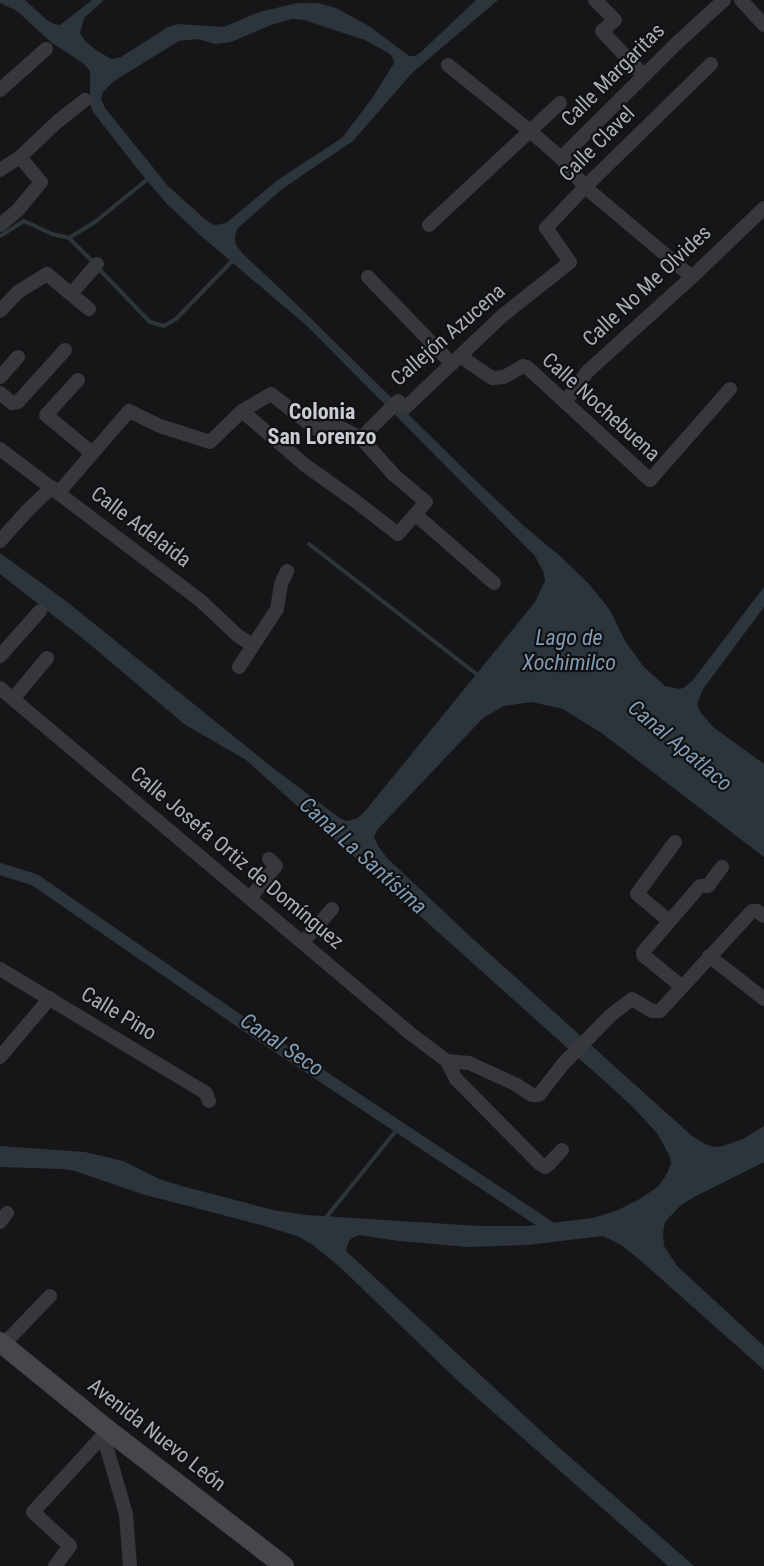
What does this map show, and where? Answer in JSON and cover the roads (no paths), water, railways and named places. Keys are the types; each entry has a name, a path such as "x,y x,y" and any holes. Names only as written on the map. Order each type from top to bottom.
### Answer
{"street":[{"path":"595,0 615,20 602,31 643,75"},
{"name":"Calle Margaritas","path":"561,158 643,75 724,0"},
{"path":"741,0 764,25"},
{"path":"0,90 46,49"},
{"name":"Calle Clavel","path":"570,262 546,228 711,64"},
{"path":"448,65 530,131 561,158 585,187 692,277"},
{"path":"0,170 20,157 58,120 85,100"},
{"name":"Calle Margaritas","path":"429,225 560,103"},
{"path":"0,225 18,210 41,182 20,157"},
{"name":"Calle No Me Olvides","path":"565,402 588,370 692,277 764,208"},
{"name":"Callejón Azucena","path":"361,438 398,400 405,408 502,316 570,262"},
{"path":"71,294 97,264"},
{"path":"0,311 18,292 47,274 89,309"},
{"path":"368,277 456,360"},
{"path":"0,393 12,403 18,402 65,350"},
{"path":"0,377 18,357"},
{"name":"Calle Nochebuena","path":"456,360 492,378 504,377 523,366 527,367 650,480 730,390"},
{"path":"78,380 46,415 92,453"},
{"path":"0,541 28,510 56,490 129,411 160,426 210,442 242,411 271,393 316,429 339,428 361,438 394,474 426,501 398,534 305,465 242,411"},
{"name":"Calle Adelaida","path":"0,448 201,601 237,635 252,645"},
{"path":"416,514 494,583"},
{"path":"239,667 277,609 281,584 287,571"},
{"path":"0,656 40,611"},
{"path":"13,699 47,658"},
{"name":"Calle Josefa Ortiz de Domínguez","path":"0,688 411,1034 447,1061"},
{"path":"669,921 637,894 675,842"},
{"path":"250,898 276,866 269,859"},
{"path":"681,986 643,955 643,952 700,886 708,886 722,867"},
{"path":"303,942 332,909"},
{"path":"447,1061 469,1063 532,1095 538,1095 563,1064 611,1015 632,999 652,1011 660,1011 752,911 764,915"},
{"path":"709,956 764,999"},
{"name":"Calle Pino","path":"0,969 206,1093 209,1101"},
{"path":"0,1057 50,998"},
{"path":"447,1061 456,1079 540,1164 548,1166 562,1150"},
{"path":"2,1343 50,1296"},
{"name":"Avenida Nuevo León","path":"2,1343 106,1432 284,1566"},
{"path":"55,1566 70,1546 33,1512 106,1432"},
{"path":"106,1432 126,1514 130,1566"}],"water":[{"name":"Lago de Xochimilco","path":"0,0 25,0 47,20 60,25 92,0 104,0 84,18 80,33 85,41 111,59 121,57 168,27 177,24 224,27 259,12 298,3 318,3 336,8 369,26 409,56 415,56 476,0 498,0 413,72 353,141 282,189 237,229 236,245 472,477 588,583 610,610 625,641 643,666 665,686 680,689 693,680 764,587 764,607 703,689 697,704 701,713 713,727 764,764 764,857 603,734 563,709 532,702 504,706 483,718 377,830 374,837 387,858 473,939 692,1136 714,1147 723,1146 743,1139 764,1126 764,1162 680,1206 665,1222 663,1233 664,1246 677,1266 764,1346 764,1370 640,1260 621,1245 603,1236 527,1245 468,1247 359,1235 352,1238 346,1251 554,1443 694,1566 668,1566 458,1381 341,1268 313,1245 297,1236 142,1194 75,1171 0,1167 0,1146 85,1152 123,1161 159,1179 273,1210 306,1215 479,1226 528,1226 592,1218 616,1211 659,1186 671,1163 657,1133 631,1105 246,760 184,724 86,641 0,574 0,553 66,601 273,768 341,819 347,821 358,818 366,810 535,602 545,581 544,573 535,556 307,326 166,203 93,112 90,104 90,71 83,63 52,43 17,11 0,3","holes":["292,19 304,20 365,40 390,54 394,63 373,97 342,138 279,179 226,223 215,225 207,221 168,186 105,108 101,99 103,92 114,81 179,41 198,39 215,44 231,42 271,25"]}],"waterway":[{"path":"0,236 24,221 52,234 69,238 95,222 149,178"},
{"path":"69,238 94,263"},
{"path":"99,269 150,322 164,326 176,319 235,258"},
{"path":"309,544 479,676"},
{"name":"Canal Seco","path":"0,869 35,880 254,1031 557,1232"},
{"path":"324,1220 399,1127"}],"district":[{"name":"Colonia San Lorenzo","path":"322,426"}],"water label":[{"name":"Canal Apatlaco","path":"679,747"},
{"name":"Canal La Santísima","path":"362,857"}]}
